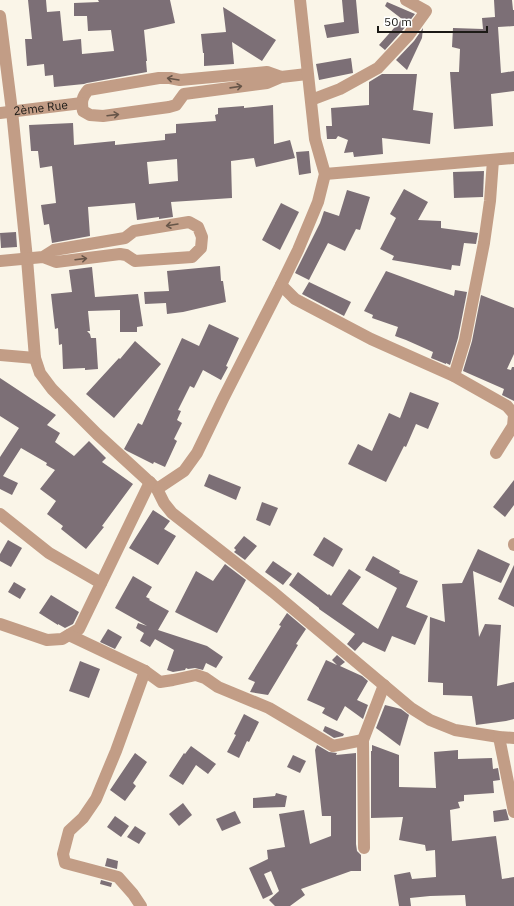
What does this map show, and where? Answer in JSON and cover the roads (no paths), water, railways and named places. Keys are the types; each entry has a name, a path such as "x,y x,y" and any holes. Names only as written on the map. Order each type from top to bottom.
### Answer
{"street":[{"path":"0,624 47,640 62,639 79,629 101,583 154,486 184,471 198,453 223,399 298,250 318,202 325,174 315,139 300,0"},
{"path":"311,100 340,88 378,68 408,36 426,11 406,0"},
{"path":"0,16 12,111 27,258 35,358 40,373 52,389 97,434 154,486 172,513 273,592 411,708 430,720 456,730 514,738"},
{"path":"281,77 267,72 180,80 159,78 88,90 84,95 82,103 83,111 90,115 103,116 169,108 176,105 184,94 267,83 281,77 307,74"},
{"path":"191,79 192,94"},
{"name":"2ème Rue","path":"0,112 82,103"},
{"path":"325,174 514,158"},
{"path":"454,376 465,340 484,243 490,201 492,160"},
{"path":"0,261 43,257 56,262 120,254 126,255 135,261 192,257 201,248 202,238 198,227 189,222 134,231 125,238 54,250 43,257"},
{"path":"119,239 120,254"},
{"path":"281,285 295,299 371,339 454,376 507,406 514,414 513,426 496,453"},
{"path":"0,355 35,358"},
{"path":"0,514 48,553 101,583"},
{"path":"69,635 146,671 160,682 196,675 206,678 218,687 269,708 334,746 363,740"},
{"path":"141,906 118,877 65,863 63,854 69,831 83,818 96,798 116,751 146,671"},
{"path":"364,848 363,740 384,685"},
{"path":"499,737 514,812"}]}
